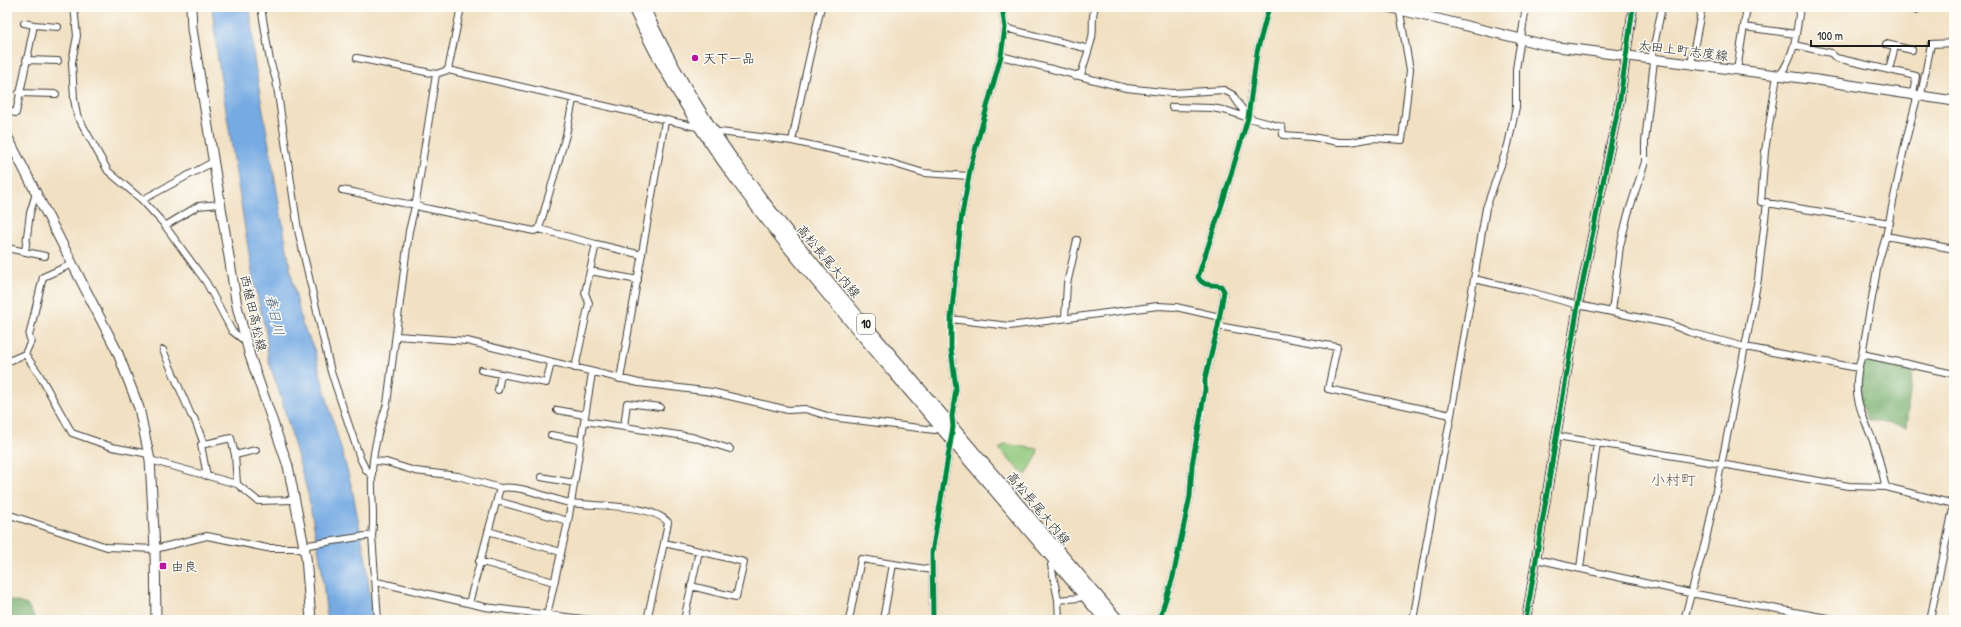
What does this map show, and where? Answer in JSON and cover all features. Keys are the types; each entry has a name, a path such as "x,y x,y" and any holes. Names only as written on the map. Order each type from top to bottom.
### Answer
{"main road":[{"name":"西植田高松線","path":"192,7 192,29 236,306 246,342 288,466 305,550 311,620"},
{"name":"高松長尾大内線","path":"633,7 646,34 698,128 752,203 804,259 953,427 1118,620"},
{"name":"高松長尾大内線","path":"644,7 686,90 712,131 804,259 940,427 1104,620"},
{"name":"太田上町志度線","path":"1388,7 1398,8 1550,46 1779,75 1917,94 1954,101"},
{"path":"7,136 117,351 139,408 149,457 155,549 156,620"}],"street":[{"path":"74,7 77,36 72,62 74,99 77,116 108,171 142,200 165,226 206,282 232,331 246,342"},
{"path":"261,7 270,61 276,80 298,230 329,358 331,372 360,458 366,470 372,476"},
{"path":"448,70 461,7"},
{"path":"792,141 821,7"},
{"path":"933,620 932,553 953,427 952,416 956,389 951,349 951,319 961,220 969,176 1000,56 1005,28 1002,7"},
{"path":"1075,76 1082,72 1089,49 1092,37 1092,18 1095,7"},
{"path":"1159,620 1173,577 1190,496 1192,464 1205,390 1205,379 1218,326 1224,288 1205,285 1200,282 1198,277 1224,201 1248,118 1257,52 1269,7"},
{"path":"1413,620 1426,540 1451,415 1486,208 1508,145 1516,107 1516,69 1526,7"},
{"path":"1526,620 1578,305 1616,125 1634,7"},
{"path":"1612,312 1620,246 1628,214 1645,162 1644,142 1652,60 1662,7"},
{"path":"1691,64 1702,7"},
{"path":"1737,70 1747,7"},
{"path":"1800,7 1790,61 1779,75 1764,152 1761,202 1890,223"},
{"path":"1902,7 1916,10 1916,7"},
{"path":"1172,107 1228,110 1248,118 1282,127 1283,135 1312,137 1338,142 1351,142 1373,138 1402,140 1410,70 1398,8"},
{"path":"24,23 34,26 58,27"},
{"path":"7,111 16,113 34,26"},
{"path":"1744,27 1796,34"},
{"path":"1005,28 1089,49"},
{"path":"1886,487 1875,447 1856,395 1858,368 1862,354 1878,264 1890,223 1905,144 1931,44 1954,43"},
{"path":"1886,44 1912,50"},
{"path":"1794,45 1831,53 1836,58 1916,76 1917,94"},
{"path":"1889,70 1894,46"},
{"path":"1000,56 1075,76 1144,90 1172,93 1224,90 1233,95 1244,112"},
{"path":"357,58 436,74 448,70 665,121 712,131 792,141 888,162 924,173 969,176"},
{"path":"26,60 58,61"},
{"path":"378,620 377,582 370,535 374,516 372,476 378,430 387,404 389,378 397,336 409,231 416,204 436,74"},
{"path":"19,93 56,94"},
{"path":"540,229 566,135 573,100"},
{"path":"620,379 665,121"},
{"path":"142,200 213,162"},
{"path":"342,190 368,194 404,204 416,204 420,207 534,231 540,229 642,255"},
{"path":"26,252 30,213 36,193"},
{"path":"1684,620 1690,593 1707,535 1745,347 1758,279 1767,202"},
{"path":"165,226 198,206 220,204"},
{"path":"1886,236 1954,249"},
{"path":"1065,318 1067,284 1076,240"},
{"path":"575,368 590,303 585,293 596,244"},
{"path":"7,248 45,256"},
{"path":"7,362 25,354 31,341 29,336 43,277 72,264"},
{"path":"590,270 638,280"},
{"path":"1474,279 1578,305 1670,324 1689,332 1745,347 1858,368"},
{"path":"951,319 1009,326 1158,306 1176,307 1220,316"},
{"path":"1218,326 1337,347 1328,388 1451,415"},
{"path":"397,336 467,341 592,373 639,383 712,392 788,410 805,409 831,417 935,430 940,427"},
{"path":"163,350 191,415 194,418 204,444"},
{"path":"25,354 39,374 72,433 112,447 236,484 258,501 294,500"},
{"path":"1862,354 1954,374"},
{"path":"481,370 546,382 551,363"},
{"path":"547,615 568,521 592,373"},
{"path":"498,390 500,374"},
{"path":"624,427 627,403 660,407"},
{"path":"557,410 624,427 692,437 730,449"},
{"path":"551,435 581,440"},
{"path":"1557,436 1849,486 1886,487 1954,504 1930,620"},
{"path":"207,476 201,445 231,438 235,455 236,484"},
{"path":"1580,568 1597,443"},
{"path":"235,455 256,450"},
{"path":"374,461 386,462 415,471 458,476 500,488 514,486 571,503 618,507 661,515 668,522 647,620"},
{"path":"541,477 574,483"},
{"path":"469,603 479,561 500,488"},
{"path":"497,501 568,521"},
{"path":"7,514 107,548 155,549 207,536 267,548 294,548 305,550 308,545 370,535"},
{"path":"488,531 561,552"},
{"path":"664,543 744,562 736,597 691,586"},
{"path":"684,620 699,551"},
{"path":"849,620 861,559 932,570"},
{"path":"1536,559 1690,593 1838,620"},
{"path":"479,561 554,582"},
{"path":"1055,561 1051,565 1058,600 1059,620"},
{"path":"883,620 893,564"},
{"path":"377,582 485,607 591,620"},
{"path":"1058,600 1079,598 1084,596"}],"green space":[{"path":"1865,357 1906,367 1912,374 1906,427 1868,420 1858,396 1861,368"},
{"path":"1005,444 1038,449 1037,456 1026,475 999,449"},
{"path":"7,599 27,605 36,620 7,620"}],"water":[{"name":"春日川","path":"212,7 250,7 254,59 292,278 302,324 315,351 352,488 367,566 372,620 327,620 322,570 308,494 282,401 268,359 266,332 253,279 218,60"}],"cycle path":[{"path":"933,620 932,553 953,427 952,416 956,389 951,349 951,319 961,220 971,165 1001,56 1005,28 1002,7"},
{"path":"1159,620 1173,577 1190,496 1192,465 1205,390 1205,379 1218,326 1224,291 1221,286 1205,284 1198,277 1248,118 1257,52 1269,7"},
{"path":"1526,620 1578,305 1620,99 1633,7"}],"place":[{"name":"天下一品","path":"695,58"},
{"name":"由良","path":"163,566"}],"district":[{"name":"小村町","path":"1673,480"}]}
